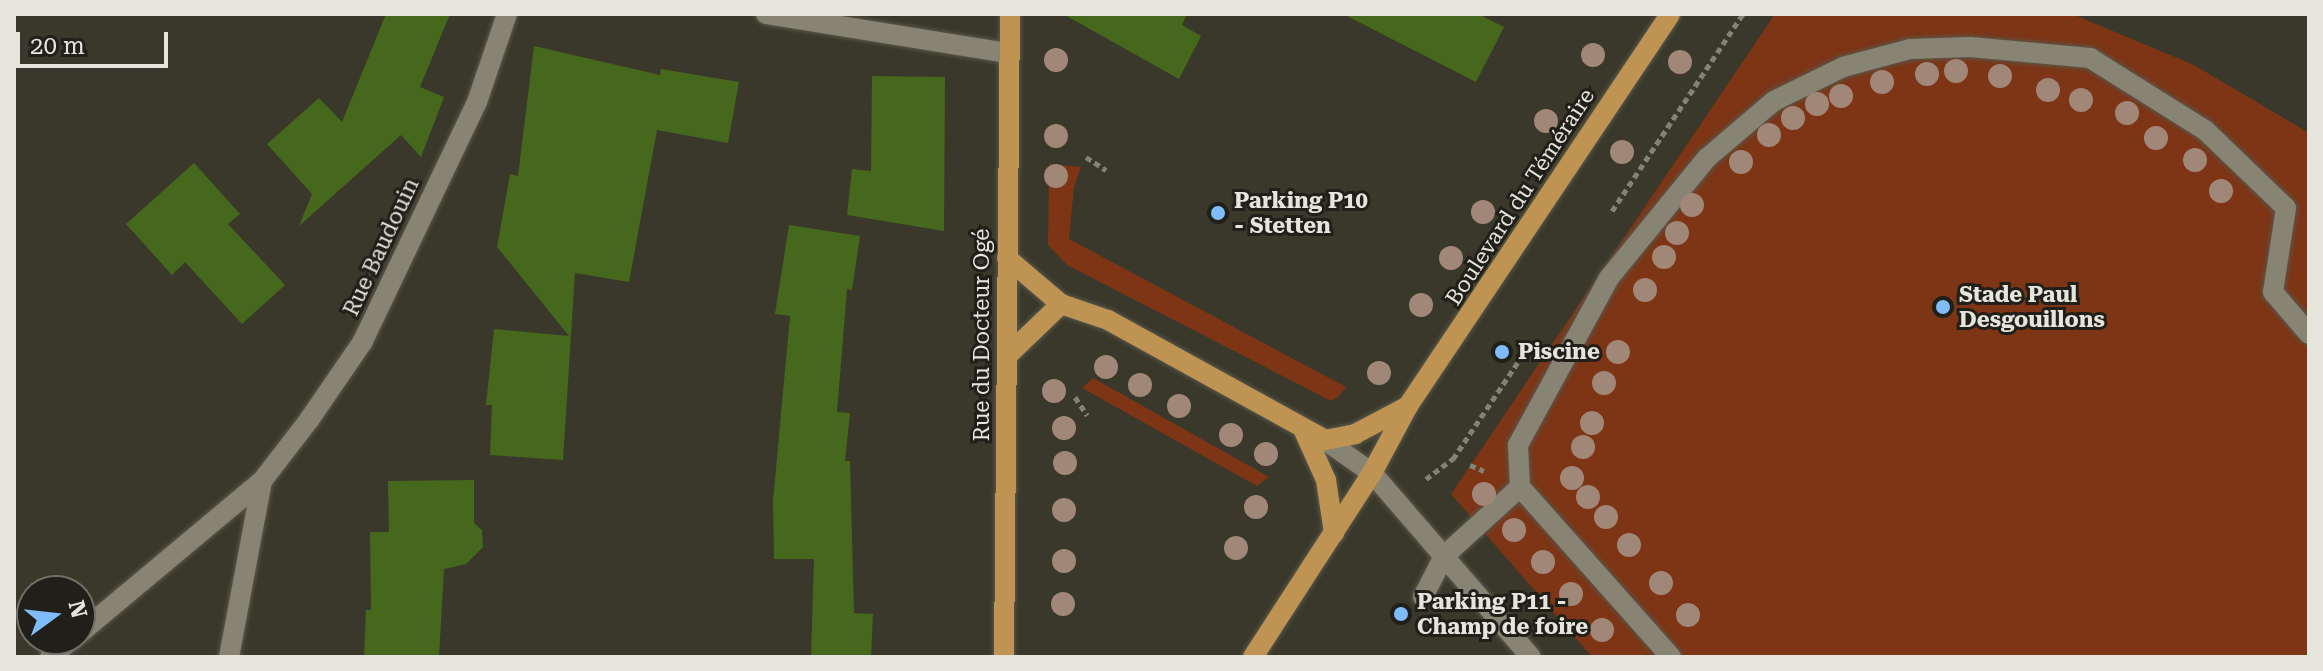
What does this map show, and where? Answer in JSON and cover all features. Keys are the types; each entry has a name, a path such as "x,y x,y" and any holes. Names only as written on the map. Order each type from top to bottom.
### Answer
{"main road":[{"name":"Rue du Docteur Ogé","path":"1004,657 1008,355 1006,53 1010,14"},
{"name":"Boulevard du Téméraire","path":"1253,657 1372,473 1408,406 1670,14"},
{"path":"1007,258 1061,304 1108,320 1325,440"},
{"path":"1008,355 1061,304"},
{"name":"Boulevard du Téméraire","path":"1325,440 1355,434 1408,406"},
{"path":"1303,429 1326,480 1334,533"}],"street":[{"name":"Rue Baudouin","path":"262,481 363,341 477,102 507,14"},
{"path":"766,14 1006,53"},
{"path":"1671,657 1520,487 1518,445 1609,278 1707,158 1774,101 1843,67 1910,49 1970,47 2090,58 2205,130 2286,208 2273,292 2309,334"},
{"path":"1325,440 1372,473 1531,657"},
{"path":"96,620 262,481"},
{"path":"229,657 262,481"},
{"path":"1423,597 1444,556 1520,487"}],"path":[{"path":"1086,157 1106,170"},
{"path":"1075,397 1087,415"}],"shaded area":[{"name":"Stade Paul Desgouillons","path":"1775,14 2072,14 2194,65 2309,133 2309,657 1592,657 1451,494"},
{"path":"1049,164 1081,167 1074,187 1069,239 1346,387 1331,401 1067,265 1048,245"},
{"path":"1093,378 1269,477 1257,486 1082,388"}],"building":[{"path":"386,14 450,14 420,87 444,97 421,157 401,135 299,226 312,194 267,144 319,98 342,122"},
{"path":"1063,14 1187,14 1182,25 1201,36 1179,79"},
{"path":"1343,14 1478,14 1504,27 1476,82"},
{"path":"534,46 660,75 661,69 739,82 728,143 657,130 629,282 575,273 563,460 490,455 492,405 486,405 494,329 569,336 497,247 510,174 518,176"},
{"path":"872,76 945,77 944,231 847,215 852,169 871,171"},
{"path":"194,163 240,214 228,224 285,285 242,324 185,262 172,275 126,224"},
{"path":"789,225 860,236 852,290 847,289 837,412 850,413 845,461 850,461 854,613 873,614 871,657 811,657 814,559 774,559 773,501 790,316 775,314"},
{"path":"474,480 474,523 482,530 483,547 466,564 444,569 439,657 364,657 366,610 371,610 370,532 389,532 388,481"}],"place":[{"name":"Parking P10 - Stetten","path":"1218,213"},
{"name":"Stade Paul Desgouillons","path":"1943,307"},
{"name":"Piscine","path":"1502,352"},
{"name":"Parking P11 - Champ de foire","path":"1401,614"}]}
